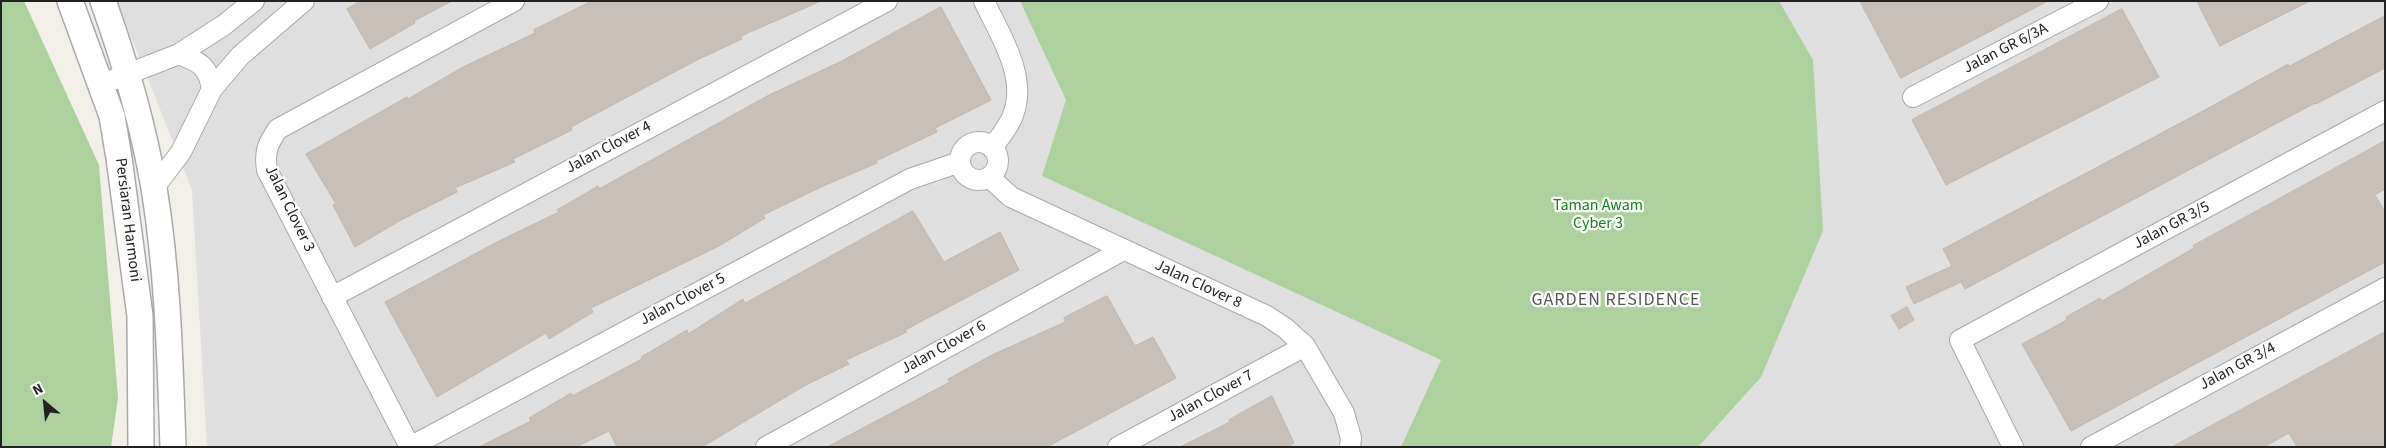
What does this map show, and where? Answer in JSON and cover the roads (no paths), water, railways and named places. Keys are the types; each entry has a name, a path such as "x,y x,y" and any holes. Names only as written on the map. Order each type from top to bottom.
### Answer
{"street":[{"name":"Persiaran Harmoni","path":"70,1 102,84 112,116 119,158 140,316 141,447"},
{"name":"Persiaran Harmoni","path":"103,1 128,73 154,188 168,313 173,447"},
{"path":"102,84 179,54 224,25 254,1"},
{"path":"154,188 181,152 212,88 240,56 304,1"},
{"name":"Jalan Clover 3","path":"410,447 267,170 265,157 268,143 278,129 514,1"},
{"name":"Jalan Clover 4","path":"332,297 887,1"},
{"path":"984,1 1014,68 1017,87 1013,116 992,148"},
{"name":"Jalan GR 6/3A","path":"1913,97 2098,1"},
{"path":"179,54 204,67 210,75 212,88"},
{"name":"Jalan GR 3/5","path":"2013,446 1960,340 2385,111"},
{"path":"981,143 992,148 998,163 996,169 989,177 978,180 968,177 964,173 960,162 961,156 969,146 981,143"},
{"name":"Jalan Clover 5","path":"410,447 910,178 960,162"},
{"name":"Jalan Clover 8","path":"989,177 1011,197 1267,316 1285,328 1305,346 1344,413 1351,438 1350,447"},
{"name":"Jalan Clover 6","path":"766,447 1123,250"},
{"name":"Jalan GR 3/4","path":"2090,447 2385,288"},
{"name":"Jalan Clover 7","path":"1118,447 1305,346"}],"district":[{"name":"GARDEN RESIDENCE","path":"1616,301"}],"park label":[{"name":"Taman Awam Cyber 3","path":"1598,215"}]}
